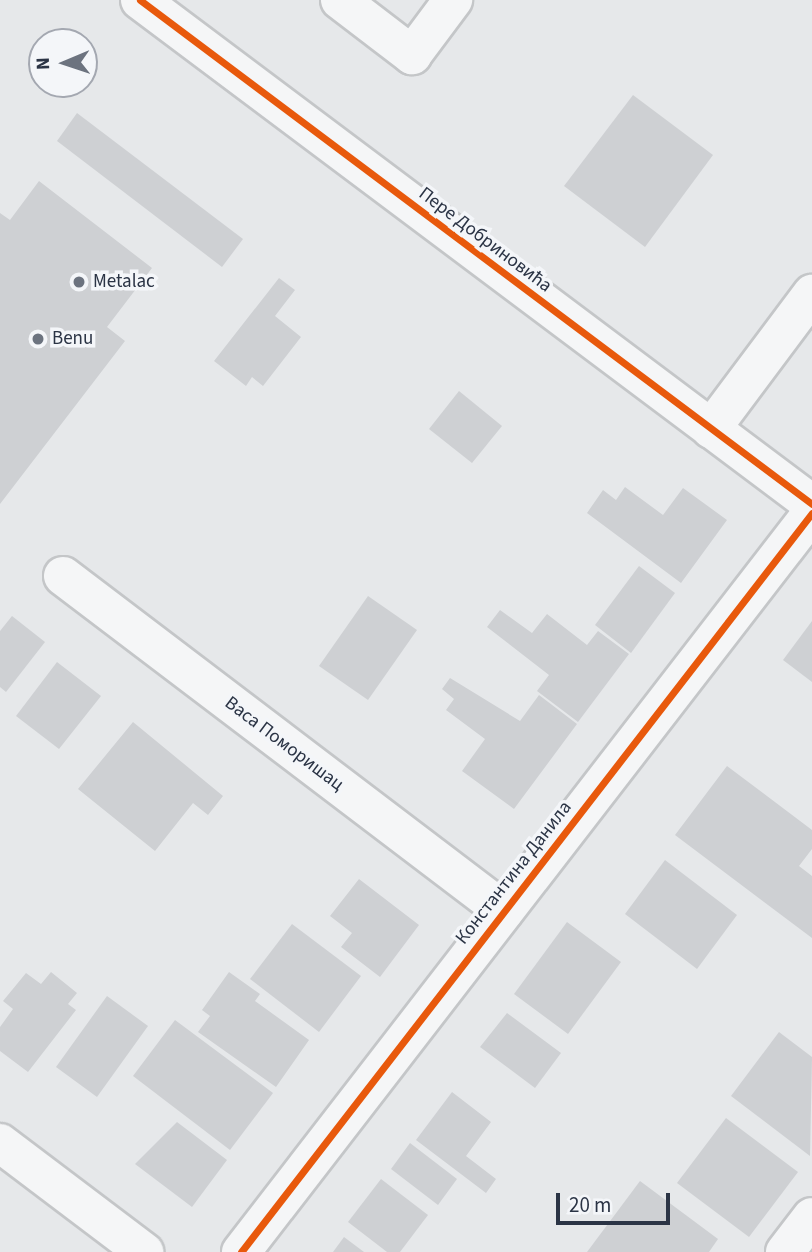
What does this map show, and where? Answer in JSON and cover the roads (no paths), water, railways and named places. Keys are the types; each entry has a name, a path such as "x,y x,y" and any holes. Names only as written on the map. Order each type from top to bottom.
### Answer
{"street":[{"name":"Пере Добриновића","path":"140,0 812,504"},
{"path":"340,0 412,55 453,0"},
{"path":"711,429 812,294"},
{"name":"Константина Данила","path":"241,1252 812,513"},
{"name":"Васа Поморишац","path":"63,576 504,911"},
{"path":"0,1143 144,1252"},
{"path":"785,1252 812,1216"}],"place":[{"name":"Metalac","path":"79,282"},
{"name":"Benu","path":"38,339"}]}
